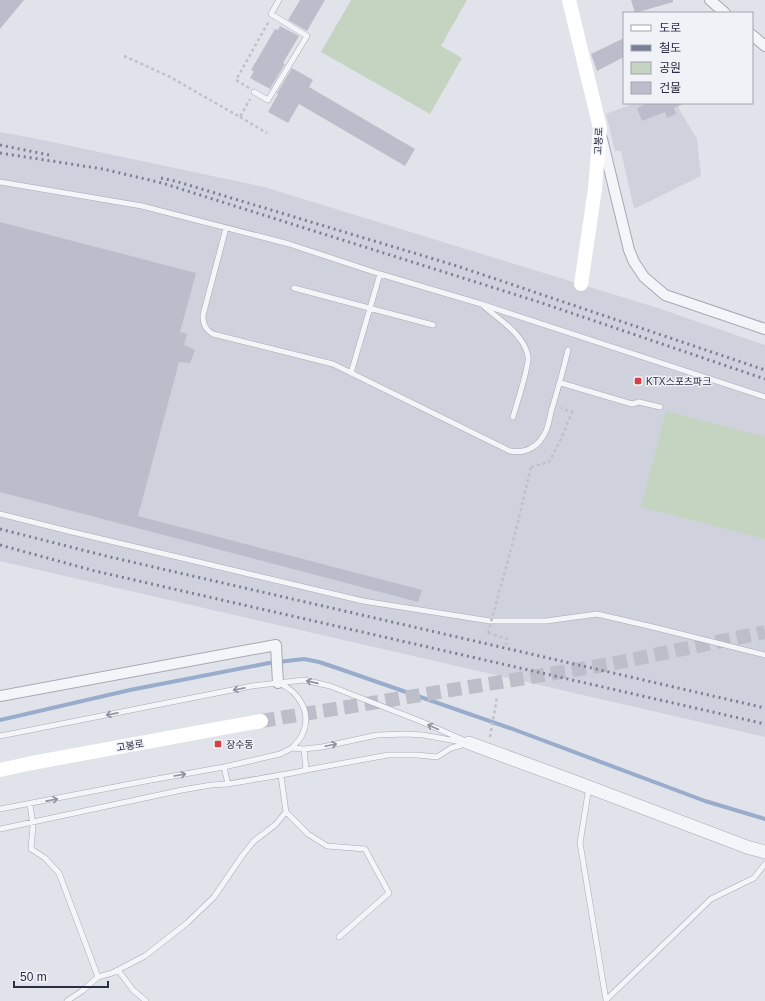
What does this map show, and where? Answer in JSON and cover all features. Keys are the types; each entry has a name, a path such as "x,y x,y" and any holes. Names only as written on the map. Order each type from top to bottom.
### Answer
{"main road":[{"name":"고봉로","path":"569,0 600,128 595,189 581,284"},
{"name":"고봉로","path":"0,770 261,721"}],"street":[{"path":"710,0 724,12"},
{"path":"753,37 765,46"},
{"path":"600,128 629,250 634,262 644,277 665,295 765,329"},
{"path":"0,696 276,645 278,679"},
{"path":"469,743 747,847 765,852"}],"lane":[{"path":"254,92 268,100 307,36 271,14 279,0"},
{"path":"0,182 26,185 142,206 288,244 380,274 481,304 765,397"},
{"path":"226,228 203,315 204,326 213,334 333,364 510,451 525,451 532,448 542,438 547,429 561,383 568,350"},
{"path":"351,373 371,309 380,274"},
{"path":"294,288 433,326"},
{"path":"481,304 509,327 522,342 529,358 513,417"},
{"path":"561,383 632,404 639,402 660,407"},
{"path":"0,514 363,601 490,621 546,621 597,614 765,656"},
{"path":"0,810 224,767 280,754 292,748 302,735 306,723 302,703 278,679"},
{"path":"0,736 252,686 278,679 304,680 330,686 420,721 469,743"},
{"path":"292,748 304,750 377,735 394,734 422,735 469,743"},
{"path":"0,829 182,790 211,785 228,784 264,777 281,776 388,755 437,757 451,748 469,743"},
{"path":"304,750 306,770"},
{"path":"224,767 228,784"},
{"path":"281,776 286,812 308,834 327,846 365,849 390,893 339,937"},
{"path":"589,787 580,843 606,1000 711,899 754,878 765,864"},
{"path":"30,804 32,822 31,848 45,858 58,873 98,977"},
{"path":"67,1001 82,991 98,977 112,973 145,956 187,923 214,897 254,841 275,825 286,812"},
{"path":"118,970 132,990 146,1001"}],"path":[{"path":"240,117 254,92 236,80 268,25 271,14"},
{"path":"124,56 170,78 267,133"},
{"path":"506,644 507,639 488,632 514,538 531,467 549,462 561,439 572,412 554,405"},
{"path":"491,730 497,697"}],"shaded area":[{"path":"632,104 678,104 679,109 697,139 701,176 634,209 621,151 615,151 606,114"},
{"path":"0,132 264,187 658,308 765,345 765,737 0,561"}],"green space":[{"path":"351,0 467,0 441,46 462,58 430,114 321,52"},
{"path":"666,411 765,437 765,539 641,507"}],"building":[{"path":"0,0 24,0 0,29"},
{"path":"300,0 325,0 307,31 288,20"},
{"path":"631,0 673,0 673,2 635,12"},
{"path":"280,26 299,36 270,89 250,78 254,71 251,70 275,29 278,30"},
{"path":"623,38 623,58 597,71 591,54"},
{"path":"292,68 313,80 309,87 415,149 405,166 299,104 288,123 268,112"},
{"path":"646,104 683,104 674,108 676,114 667,118 665,112 642,121 637,108"},
{"path":"0,222 196,273 180,332 187,334 184,345 195,350 190,363 179,362 138,516 422,590 418,602 0,492"}],"waterway":[{"path":"0,720 130,690 269,663 304,659 337,668 510,728 705,801 765,819"}],"tunnel":[{"path":"261,721 611,664 765,632"}],"railway":[{"path":"0,145 49,155"},
{"path":"0,153 103,169 162,183 539,302 765,379"},
{"path":"161,178 457,266 765,370"},
{"path":"0,529 106,556 765,708"},
{"path":"0,545 95,571 765,724"}],"place":[{"name":"KTX스포츠파크","path":"638,381"},
{"name":"장수동","path":"218,744"}]}
